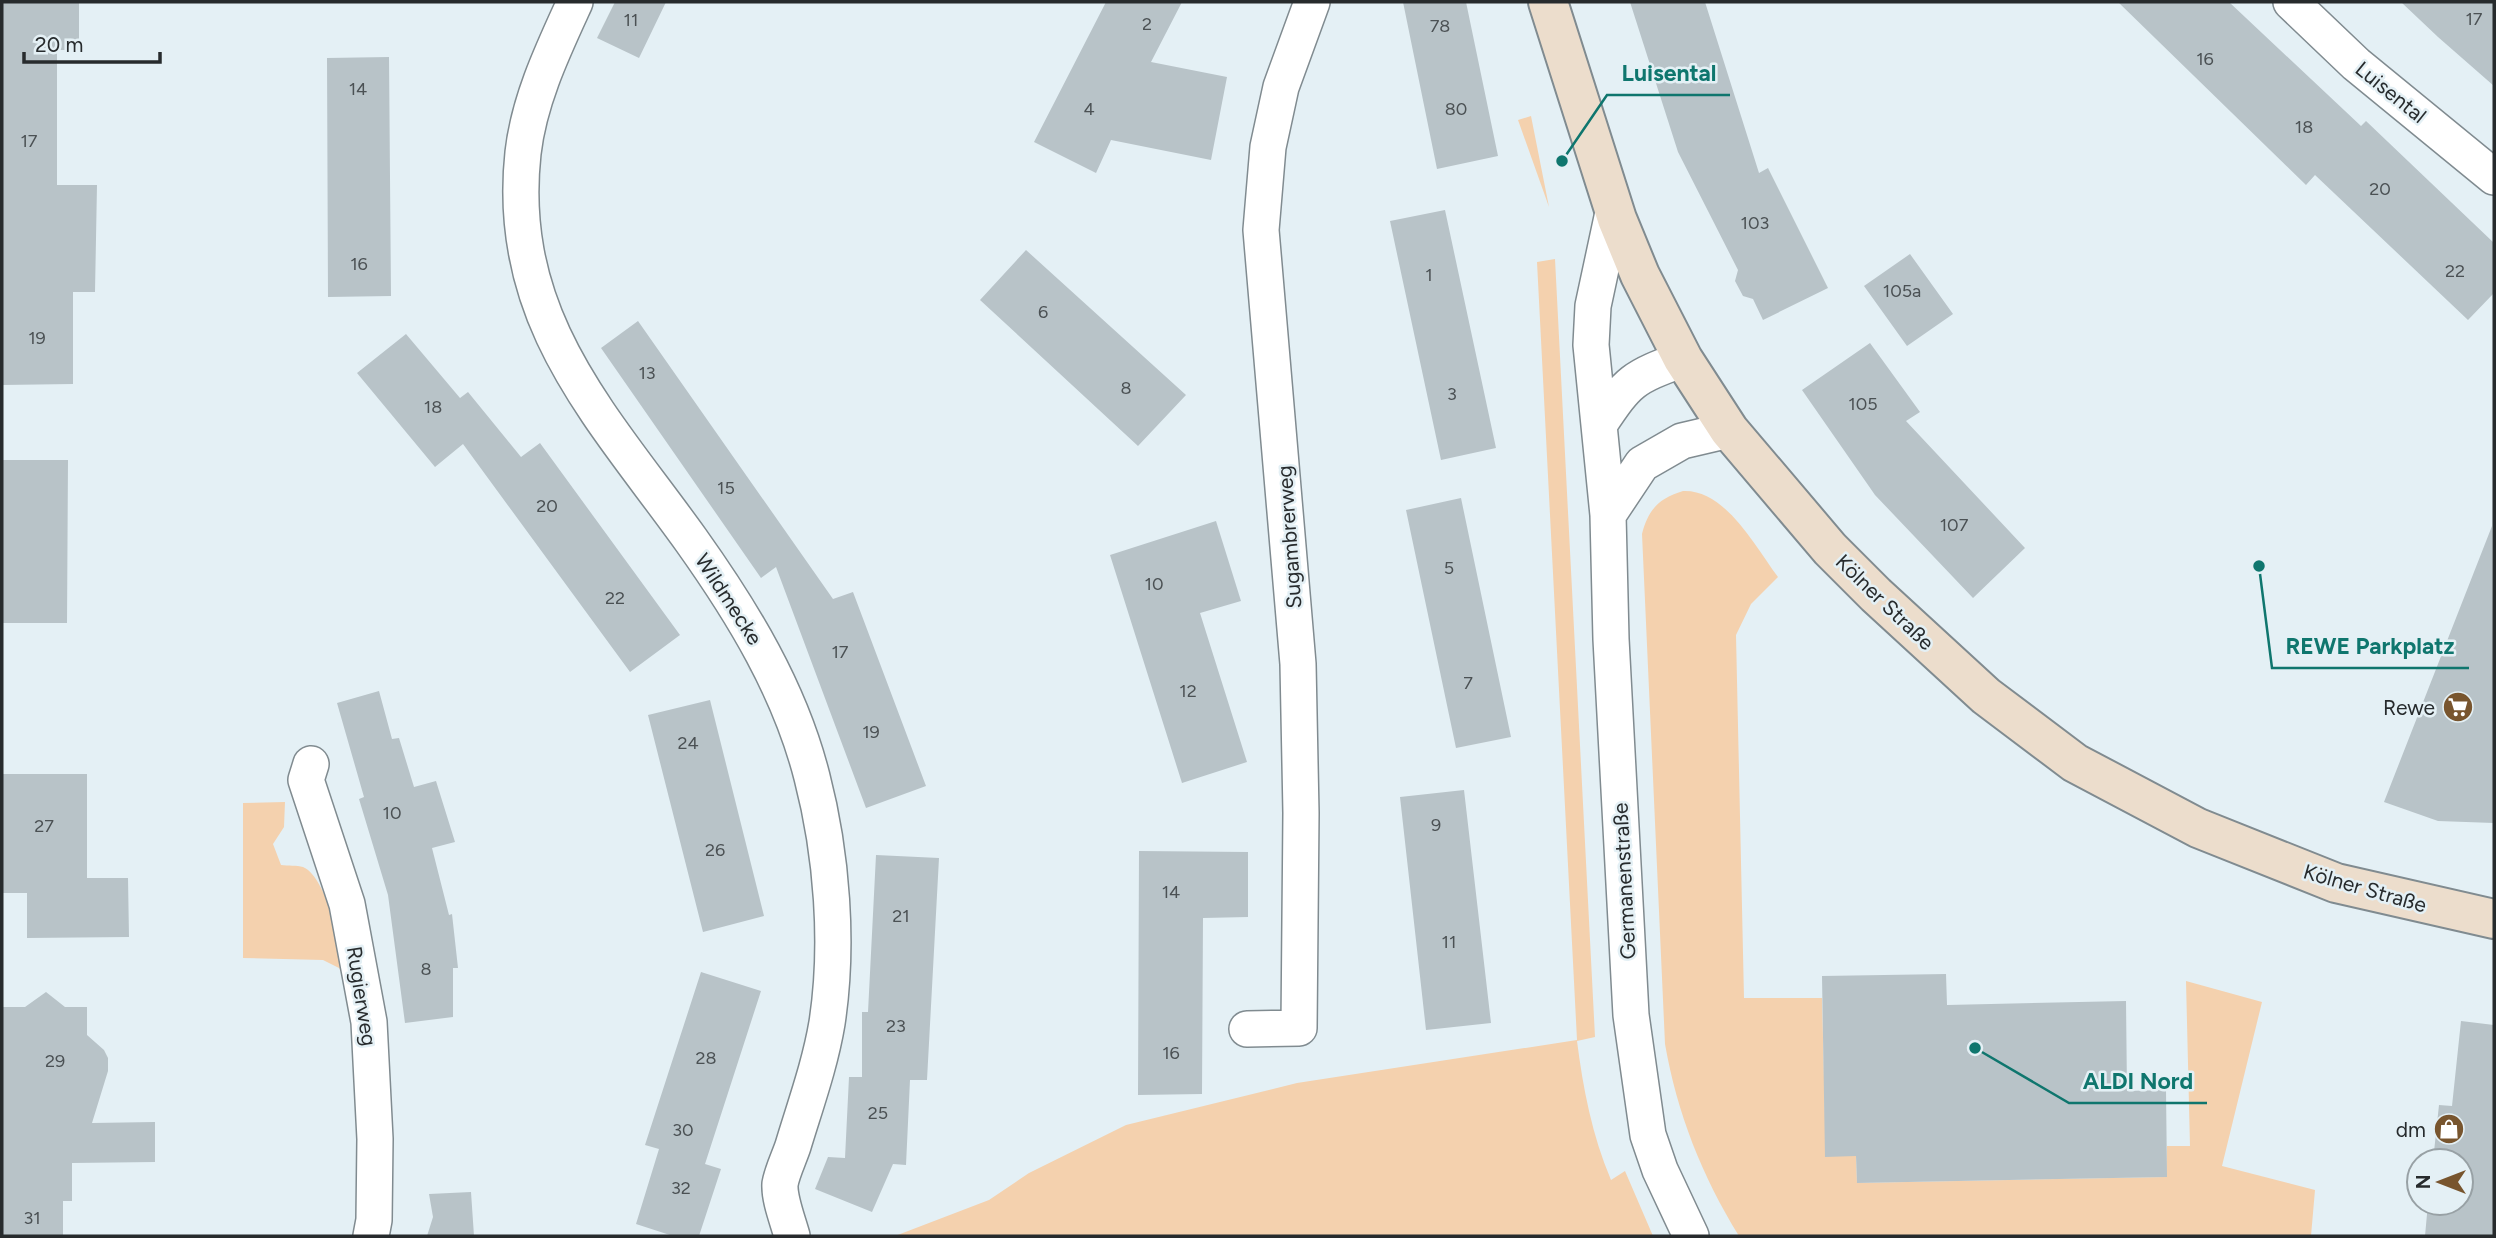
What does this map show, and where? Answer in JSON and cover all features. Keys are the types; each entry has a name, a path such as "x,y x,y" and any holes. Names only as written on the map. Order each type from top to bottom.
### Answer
{"main road":[{"name":"Kölner Straße","path":"1548,2 1594,153 1614,208 1640,275 1683,359 1729,430 1830,549 1876,595 1986,696 2076,763 2198,828 2292,867 2348,886 2494,919"}],"street":[{"name":"Wildmecke","path":"575,2 538,89 523,151 523,231 537,299 569,370 693,543 762,650 796,725 818,808 828,875 831,971 824,1037 780,1186 792,1236"},
{"name":"Sugambrerweg","path":"1247,1029 1299,1028 1301,813 1298,664 1261,230 1268,147 1281,87 1312,2"},
{"name":"Luisental","path":"2291,2 2356,64 2494,177"},
{"name":"Germanenstraße","path":"1614,208 1593,306 1592,364 1608,515 1611,639 1633,1038 1648,1135 1660,1170 1691,1236"},
{"path":"1599,425 1626,385 1644,373 1683,359"},
{"path":"1608,515 1642,464 1682,441 1729,430"},
{"name":"Rugierweg","path":"311,764 306,780 347,904 369,1021 375,1139 374,1220 370,1236"}],"shaded area":[{"path":"1531,116 1549,207 1518,120"},
{"path":"1555,259 1595,1037 1577,1041 1589,1111 1604,1163 1611,1180 1625,1171 1653,1236 895,1236 989,1200 1029,1173 1126,1125 1297,1083 1577,1040 1537,262"},
{"path":"1683,491 1712,499 1725,509 1749,536 1778,577 1751,604 1736,635 1744,998 1822,998 1826,1156 1856,1156 1857,1183 2166,1177 2167,1146 2190,1146 2186,981 2262,1002 2222,1166 2315,1190 2311,1236 1739,1236 1702,1167 1676,1095 1665,1044 1642,534 1656,506 1667,497"},
{"path":"285,802 284,827 273,844 281,865 303,867 320,886 334,920 349,984 339,968 323,960 243,958 243,803"}],"building":[{"path":"2,2 79,2 79,50 57,50 57,185 97,185 95,292 73,292 73,384 2,385"},
{"path":"615,2 666,2 639,58 597,38"},
{"path":"1106,2 1182,2 1151,62 1227,77 1211,160 1111,140 1096,173 1034,142"},
{"path":"1403,2 1466,2 1498,156 1437,169"},
{"path":"1630,2 1705,2 1759,173 1768,168 1828,288 1763,320 1753,299 1743,296 1735,281 1738,270 1678,152"},
{"path":"2118,2 2229,2 2361,126 2366,121 2494,243 2494,293 2468,320 2315,175 2306,185"},
{"path":"2401,2 2494,2 2494,86 2438,37"},
{"path":"389,57 391,296 328,297 327,58"},
{"path":"1445,210 1496,448 1441,460 1390,221"},
{"path":"1026,250 1186,395 1138,446 980,300"},
{"path":"1910,254 1953,314 1907,346 1864,286"},
{"path":"638,321 833,599 853,592 926,786 866,808 776,567 761,578 601,348"},
{"path":"406,334 460,398 468,392 521,457 540,443 680,635 630,672 463,444 435,467 357,373"},
{"path":"1870,343 1920,412 1906,421 2025,548 1973,598 1875,495 1802,390"},
{"path":"3,460 68,460 67,623 2,623"},
{"path":"1461,498 1511,737 1456,748 1406,510"},
{"path":"1216,521 1241,601 1200,613 1247,762 1182,783 1110,555"},
{"name":"Rewe","path":"2492,526 2494,823 2438,821 2384,802"},
{"path":"379,691 392,739 399,738 414,787 436,781 455,842 432,848 449,915 452,914 458,968 453,968 453,1017 405,1023 388,895 359,799 364,797 337,703"},
{"path":"710,700 764,916 703,932 648,715"},
{"path":"2,774 87,774 87,878 128,878 129,937 27,938 27,893 2,893"},
{"path":"1464,790 1491,1023 1426,1030 1400,797"},
{"path":"1139,851 1248,852 1248,917 1203,918 1202,1094 1138,1095"},
{"path":"876,855 939,858 927,1080 910,1080 906,1165 893,1164 872,1212 815,1189 828,1157 845,1158 849,1077 862,1077 862,1012 868,1012"},
{"path":"701,972 761,991 705,1164 721,1169 699,1236 673,1236 636,1224 659,1149 645,1145"},
{"path":"1946,974 1947,1005 2126,1001 2127,1091 2166,1090 2167,1177 1857,1183 1856,1156 1825,1157 1822,976"},
{"path":"46,992 65,1007 87,1007 87,1035 104,1050 108,1058 108,1071 92,1123 155,1122 155,1162 72,1163 72,1201 63,1201 63,1236 2,1236 2,1007 25,1007"},
{"path":"2461,1021 2494,1025 2494,1236 2425,1236 2427,1217 2475,1217 2475,1147 2434,1147 2439,1105 2452,1106"},
{"path":"471,1192 474,1236 427,1236 433,1217 429,1194"}],"place":[{"name":"Luisental","path":"1562,161"},
{"name":"REWE Parkplatz","path":"2259,566"},
{"name":"Rewe","path":"2458,707"},
{"name":"ALDI Nord","path":"1975,1048"},
{"name":"dm","path":"2449,1129"}]}
